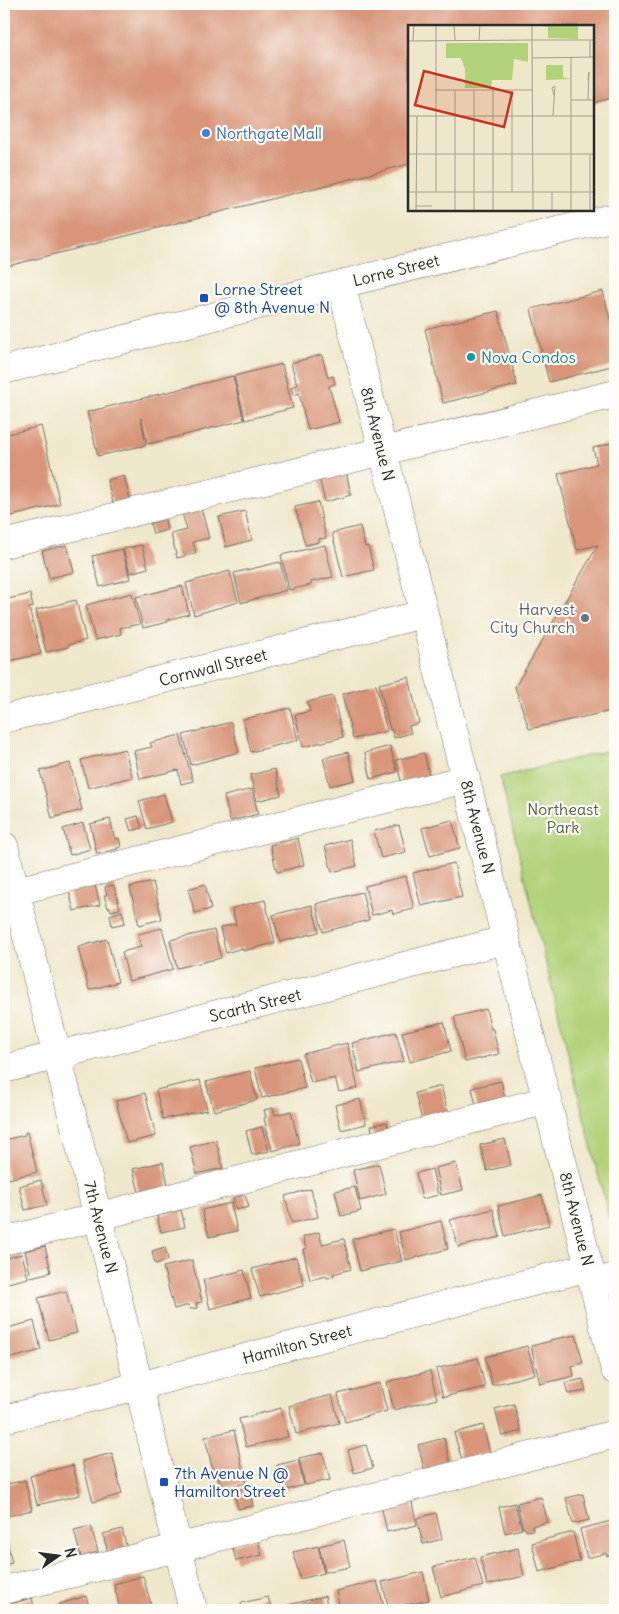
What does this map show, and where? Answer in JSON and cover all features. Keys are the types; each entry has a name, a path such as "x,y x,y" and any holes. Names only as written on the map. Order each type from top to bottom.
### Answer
{"street":[{"name":"Lorne Street","path":"4,370 340,284 615,217"},
{"name":"8th Avenue N","path":"340,284 505,940 548,1100 599,1276 615,1370"},
{"path":"4,544 615,394"},
{"name":"Cornwall Street","path":"4,719 423,614"},
{"path":"10,892 466,779"},
{"name":"7th Avenue N","path":"4,846 10,892 58,1056 193,1610"},
{"name":"Scarth Street","path":"4,1070 505,940"},
{"path":"4,1241 548,1100"},
{"name":"Hamilton Street","path":"4,1419 599,1276"},
{"path":"4,1590 177,1548 615,1434"}],"green space":[{"name":"Northeast Park","path":"615,749 615,1232 612,1231 500,777"}],"building":[{"name":"Northgate Mall","path":"4,4 615,4 615,97 594,103 594,25 408,25 408,164 4,267"},
{"path":"603,291 615,339 615,365 549,382 531,309"},
{"name":"Nova Condos","path":"498,311 517,385 443,403 425,329"},
{"path":"322,355 328,378 333,376 335,384 329,386 339,422 308,430 299,393 293,395 291,387 297,385 291,363"},
{"path":"282,364 293,408 245,420 234,376"},
{"path":"233,376 244,420 148,444 141,418 146,445 98,456 87,412"},
{"path":"41,426 60,504 4,518 4,435"},
{"name":"Harvest City Church","path":"615,442 615,710 529,729 515,687 598,545 577,550 558,474 597,464 593,448"},
{"path":"346,471 351,495 325,502 319,477"},
{"path":"124,476 130,499 113,503 107,480"},
{"path":"318,502 326,538 319,539 319,542 305,545 295,507"},
{"path":"201,508 209,538 193,542 196,553 177,558 171,534 187,530 182,513"},
{"path":"245,511 252,540 226,547 219,517"},
{"path":"165,519 167,530 153,534 150,523"},
{"path":"360,526 365,547 368,546 374,570 343,577 332,533"},
{"path":"67,545 74,572 49,578 42,551"},
{"path":"142,545 148,568 130,573 123,549"},
{"path":"325,545 333,577 289,590 281,555"},
{"path":"122,549 130,579 100,587 92,556"},
{"path":"280,562 287,590 241,603 234,573"},
{"path":"230,571 238,602 194,615 186,583"},
{"path":"182,586 189,614 167,620 168,622 143,628 136,597"},
{"path":"132,593 140,624 120,628 121,634 95,640 86,605"},
{"path":"30,594 33,607 29,608 41,654 9,661 4,640 4,600"},
{"path":"76,600 86,640 68,645 68,647 46,652 36,610"},
{"path":"409,677 419,723 409,726 411,733 394,738 392,730 390,730 379,684"},
{"path":"376,685 387,731 353,739 342,694"},
{"path":"333,696 343,737 303,747 295,715 310,711 307,702"},
{"path":"290,708 298,740 251,752 243,719"},
{"path":"231,722 239,752 191,765 183,735"},
{"path":"180,735 193,781 181,784 178,770 140,779 134,751 152,747 150,743"},
{"path":"390,746 397,772 371,779 365,753"},
{"path":"125,749 132,777 88,788 81,760"},
{"path":"348,752 355,780 330,786 323,758"},
{"path":"424,753 430,778 402,785 396,760"},
{"path":"70,763 82,810 52,818 40,771"},
{"path":"275,769 281,795 257,801 250,775"},
{"path":"252,789 258,814 230,821 224,796"},
{"path":"164,794 172,822 147,829 139,801"},
{"path":"138,816 142,828 131,831 127,819"},
{"path":"110,819 115,839 119,838 121,847 97,854 90,824"},
{"path":"452,820 460,848 430,856 422,828"},
{"path":"83,823 90,849 70,855 63,829"},
{"path":"399,825 406,852 381,858 374,831"},
{"path":"298,838 304,865 277,872 270,845"},
{"path":"350,839 357,866 332,872 325,846"},
{"path":"454,863 462,897 421,906 413,873"},
{"path":"406,876 414,909 393,914 392,910 372,915 365,886"},
{"path":"153,882 162,919 139,925 130,887"},
{"path":"205,884 211,909 195,913 188,889"},
{"path":"95,885 100,905 74,911 69,891"},
{"path":"114,885 120,909 111,911 110,907 108,908 104,895 107,895 105,887"},
{"path":"362,892 369,920 323,932 316,904"},
{"path":"265,900 275,943 243,951 242,948 226,953 220,928 236,925 232,908"},
{"path":"312,905 319,932 280,942 273,915"},
{"path":"122,911 125,923 112,926 110,915"},
{"path":"162,928 173,969 129,981 122,952 141,947 138,934"},
{"path":"214,930 221,958 177,968 170,940"},
{"path":"107,939 118,982 89,990 78,947"},
{"path":"486,1009 499,1054 465,1062 454,1017"},
{"path":"444,1022 451,1051 410,1062 402,1032"},
{"path":"396,1032 404,1061 359,1072 352,1043"},
{"path":"347,1043 358,1088 339,1092 335,1078 311,1083 303,1054"},
{"path":"298,1058 305,1088 262,1098 255,1068"},
{"path":"250,1071 257,1100 214,1111 206,1082"},
{"path":"200,1080 207,1110 163,1119 156,1090"},
{"path":"501,1081 507,1107 478,1114 472,1088"},
{"path":"441,1086 449,1117 423,1124 415,1093"},
{"path":"145,1093 156,1136 127,1143 116,1101"},
{"path":"360,1099 366,1124 341,1130 335,1105"},
{"path":"273,1108 275,1115 291,1111 299,1144 272,1151 264,1118 266,1117 264,1110"},
{"path":"387,1122 389,1132 373,1136 371,1126"},
{"path":"262,1127 269,1151 252,1155 246,1131"},
{"path":"25,1132 27,1132 37,1172 8,1179 4,1161 4,1140 25,1135"},
{"path":"505,1139 511,1165 487,1171 480,1145"},
{"path":"216,1140 223,1168 197,1174 190,1147"},
{"path":"163,1162 169,1189 140,1196 133,1169"},
{"path":"456,1163 463,1190 441,1195 435,1168"},
{"path":"379,1164 386,1194 360,1201 353,1170"},
{"path":"432,1169 438,1195 422,1199 416,1173"},
{"path":"41,1180 47,1205 25,1210 19,1186"},
{"path":"355,1187 361,1211 341,1216 335,1191"},
{"path":"311,1189 318,1217 292,1223 285,1196"},
{"path":"245,1195 249,1207 236,1210 233,1198"},
{"path":"542,1195 549,1225 505,1236 498,1206"},
{"path":"231,1203 237,1231 209,1237 202,1210"},
{"path":"493,1209 500,1237 458,1247 450,1220"},
{"path":"181,1210 185,1227 161,1232 157,1216"},
{"path":"441,1221 448,1249 406,1260 399,1232"},
{"path":"394,1229 402,1261 360,1271 352,1239"},
{"path":"319,1232 322,1244 344,1239 351,1269 333,1274 334,1276 327,1278 326,1276 310,1280 303,1249 306,1249 303,1237"},
{"path":"45,1246 51,1272 31,1277 25,1251"},
{"path":"165,1247 168,1260 155,1264 152,1251"},
{"path":"22,1254 28,1278 4,1284 4,1259"},
{"path":"296,1257 304,1285 260,1297 252,1269"},
{"path":"192,1260 202,1302 196,1303 197,1308 190,1309 189,1305 174,1309 163,1267"},
{"path":"244,1270 251,1298 210,1309 203,1280"},
{"path":"66,1291 77,1333 49,1340 38,1298"},
{"path":"34,1321 41,1350 4,1360 4,1329"},
{"path":"576,1335 583,1363 572,1366 574,1376 540,1384 531,1346"},
{"path":"527,1346 535,1374 492,1385 485,1357"},
{"path":"478,1358 485,1387 443,1397 436,1369"},
{"path":"430,1371 437,1399 394,1410 387,1382"},
{"path":"583,1379 586,1391 568,1394 565,1383"},
{"path":"380,1383 387,1411 345,1422 338,1394"},
{"path":"332,1395 339,1423 296,1434 289,1406"},
{"path":"514,1404 521,1431 502,1436 495,1409"},
{"path":"281,1408 288,1437 246,1447 239,1419"},
{"path":"483,1425 490,1453 462,1460 454,1433"},
{"path":"234,1430 246,1483 221,1489 218,1475 214,1476 205,1437"},
{"path":"444,1438 451,1466 425,1472 418,1445"},
{"path":"366,1445 373,1468 354,1473 348,1450"},
{"path":"112,1453 122,1494 93,1502 82,1461"},
{"path":"323,1453 330,1480 305,1485 299,1458"},
{"path":"298,1460 304,1485 283,1491 277,1465"},
{"path":"73,1465 80,1495 37,1505 30,1476"},
{"path":"25,1480 32,1510 4,1517 4,1485"},
{"path":"249,1487 253,1506 238,1509 234,1491"},
{"path":"583,1494 589,1520 573,1524 566,1498"},
{"path":"541,1497 548,1522 532,1526 533,1530 526,1531 523,1528 517,1503"},
{"path":"411,1498 417,1525 387,1532 381,1505"},
{"path":"515,1503 522,1529 505,1533 499,1507"},
{"path":"436,1513 442,1539 423,1544 417,1518"},
{"path":"615,1520 615,1553 607,1556 606,1553 587,1558 580,1529"},
{"path":"91,1526 98,1552 81,1557 74,1530"},
{"path":"122,1529 128,1553 109,1557 103,1534"},
{"path":"573,1532 580,1561 539,1572 532,1543"},
{"path":"257,1538 262,1555 236,1561 232,1545"},
{"path":"344,1540 350,1567 325,1572 319,1546"},
{"path":"7,1541 12,1563 4,1565 4,1542"},
{"path":"318,1546 324,1573 300,1579 293,1552"},
{"path":"518,1548 524,1576 487,1585 480,1557"},
{"path":"475,1557 483,1586 441,1597 433,1567"},
{"path":"423,1572 429,1600 389,1609 382,1582"},
{"path":"143,1576 152,1608 145,1610 120,1610 114,1584"},
{"path":"377,1581 385,1610 340,1610 336,1591"},
{"path":"86,1596 90,1610 61,1610 59,1604"},
{"path":"325,1596 328,1610 285,1610 284,1606"},
{"path":"268,1597 272,1610 242,1610 241,1603"},
{"path":"32,1598 35,1610 9,1610 7,1605"}],"place":[{"name":"Northgate Mall","path":"206,133"},
{"name":"Lorne Street @ 8th Avenue N","path":"204,298"},
{"name":"Nova Condos","path":"471,357"},
{"name":"Harvest City Church","path":"585,618"},
{"name":"7th Avenue N @ Hamilton Street","path":"164,1482"}]}
